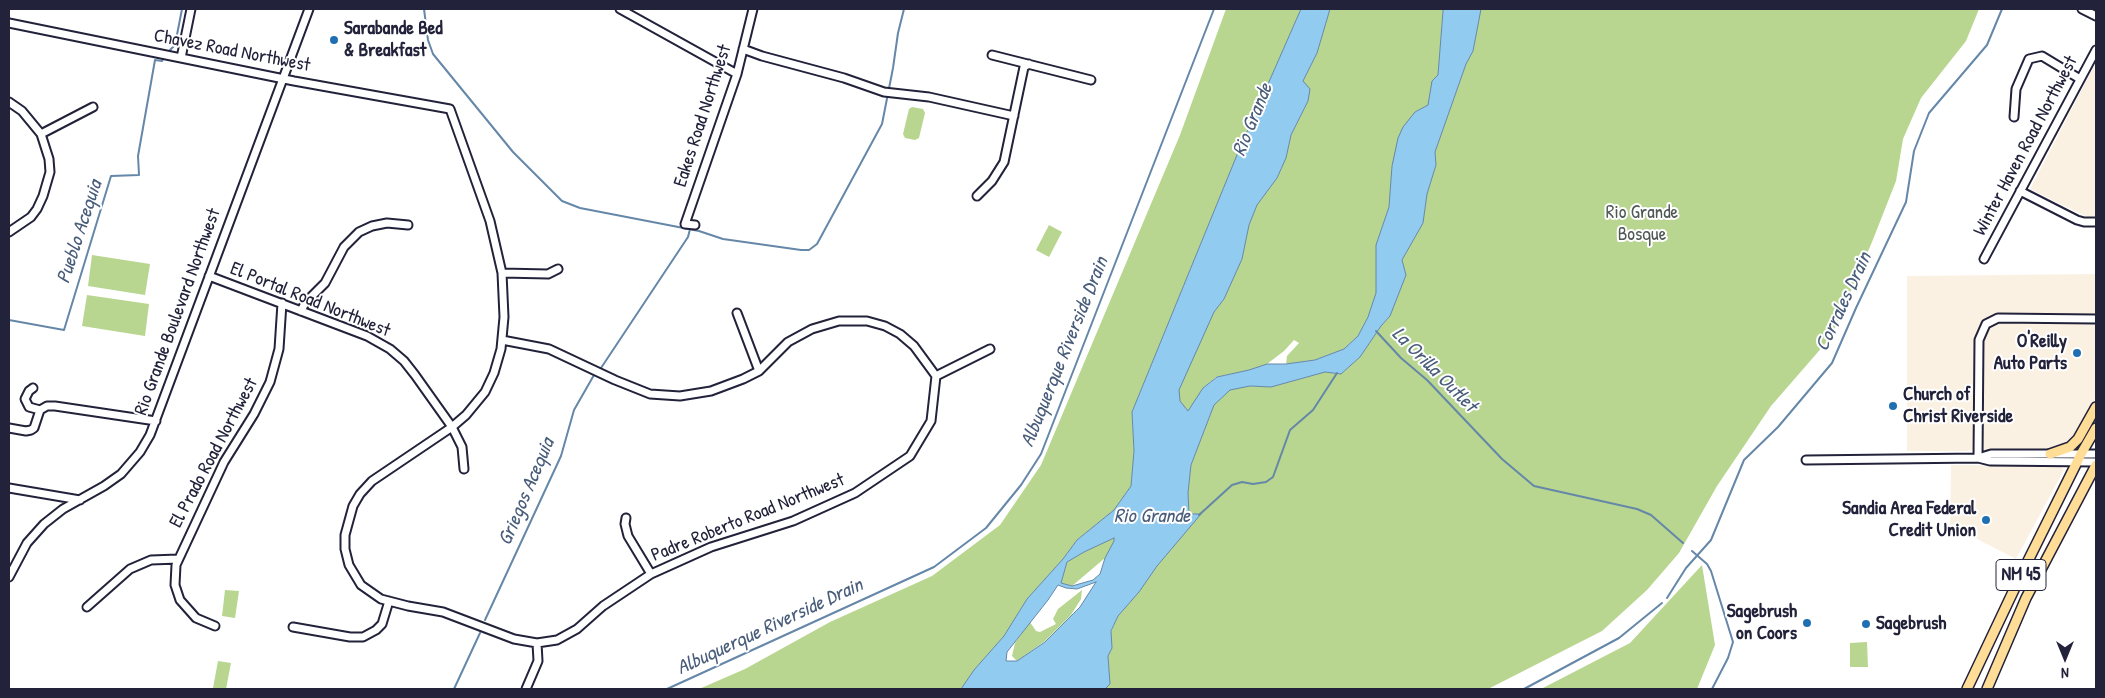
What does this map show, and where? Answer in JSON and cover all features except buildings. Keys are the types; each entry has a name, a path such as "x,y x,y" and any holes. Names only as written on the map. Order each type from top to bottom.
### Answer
{"main road":[{"path":"2050,454 2070,447 2078,439 2096,407"},
{"name":"NM 45","path":"1968,689 2020,577 2096,428"},
{"name":"NM 45","path":"1987,689 2026,598 2096,464"}],"street":[{"path":"181,58 191,9"},
{"name":"Rio Grande Boulevard Northwest","path":"9,577 23,550 37,531 52,516 113,480 128,467 145,444 156,421 308,9"},
{"path":"620,9 737,74"},
{"name":"Eakes Road Northwest","path":"694,225 685,224 737,74 753,9"},
{"path":"2082,9 2096,16"},
{"name":"Chavez Road Northwest","path":"9,23 283,79 450,109"},
{"path":"743,49 844,78 884,92 929,97 1014,116"},
{"name":"Winter Haven Road Northwest","path":"1984,259 2096,50"},
{"path":"992,55 1091,80"},
{"path":"2014,116 2016,89 2029,59 2042,56 2080,79"},
{"path":"977,196 992,181 1004,162 1024,68 1029,64"},
{"path":"9,102 22,111 41,134 49,159 50,172 43,196 31,217 9,232"},
{"path":"41,134 94,107"},
{"name":"Padre Roberto Road Northwest","path":"450,109 490,221 502,273 504,310 502,340 496,368 485,392 466,416 366,487 351,512 346,526 345,542 349,565 361,585 372,594 389,601 443,612 523,641 537,643 557,640 567,636 621,593 652,574 710,548 793,521 855,493 910,456 931,421 936,376"},
{"path":"2020,191 2077,220 2096,222"},
{"path":"301,311 305,303 325,283 344,247 359,232 372,226 387,223 408,225"},
{"path":"502,273 548,274 558,269"},
{"name":"El Portal Road Northwest","path":"209,276 367,336 390,349 404,360 452,427 462,448 464,468"},
{"name":"El Prado Road Northwest","path":"215,626 196,618 180,600 174,579 178,559 224,462 254,414 270,382 279,348 282,304"},
{"path":"737,313 759,371"},
{"path":"1978,458 1979,340 1986,324 1998,318 2096,319"},
{"path":"502,340 549,349 650,394 680,396 711,391 759,371 788,342 812,328 839,321 867,321 884,326 900,334 914,346 936,376 990,349"},
{"path":"33,388 26,396 26,404 29,407 40,410"},
{"path":"9,428 31,430 34,428 40,410 47,406 156,421"},
{"path":"1978,458 1991,454 2050,454 2080,458 2096,464"},
{"path":"1806,460 1978,458 1990,461 2080,458 2096,454"},
{"path":"9,488 80,500"},
{"path":"626,518 625,524 628,536 652,574"},
{"path":"87,607 130,569 151,560 178,559"},
{"path":"293,627 350,637 363,636 376,630 382,624 389,601"},
{"path":"526,689 538,661 537,643"}],"shaded area":[{"path":"2096,62 2096,215 2089,218 2030,189"},
{"path":"2096,274 2096,397 2076,434 2063,446 2048,450 1907,451 1907,276"},
{"path":"1951,465 2060,466 2064,470 2016,559 1950,525"}],"green space":[{"path":"1226,9 1301,9 1239,150 1132,412 1134,451 1131,486 1114,510 1077,540 1063,559 1027,599 1004,636 974,670 961,689 699,689 745,669 830,622 932,576 1000,525 1041,465 1180,135"},
{"path":"1330,9 1443,9 1438,75 1428,105 1415,112 1392,166 1389,207 1376,245 1376,293 1368,317 1358,336 1344,349 1315,360 1286,364 1287,356 1299,343 1294,340 1284,351 1267,364 1216,377 1203,388 1188,412 1180,401 1178,390 1214,312 1224,299 1242,259 1249,225 1257,205 1277,178 1286,158 1291,135 1308,101 1303,81 1317,53"},
{"name":"Rio Grande Bosque","path":"1481,9 1979,9 1966,41 1921,98 1903,139 1896,181 1831,337 1771,406 1717,486 1679,553 1647,590 1602,631 1488,689 1105,689 1110,684 1108,656 1112,648 1111,632 1118,616 1200,514 1189,514 1188,493 1191,465 1214,405 1229,390 1250,386 1271,387 1325,372 1341,374 1360,357 1390,316 1406,275 1402,260 1423,223 1427,194 1436,165 1435,152 1466,64 1473,51"},
{"path":"912,107 923,109 925,113 919,138 915,140 905,138 903,134 909,109"},
{"path":"1049,225 1062,232 1049,257 1036,250"},
{"path":"92,255 150,264 145,295 88,286"},
{"path":"87,295 149,304 145,336 82,326"},
{"path":"1114,538 1115,541 1105,558 1072,586 1061,583 1067,562"},
{"path":"1702,565 1715,645 1697,689 1541,689 1630,643"},
{"path":"225,590 239,591 235,618 222,616"},
{"path":"1082,590 1081,599 1071,615 1045,641 1017,661 1012,656 1015,643 1030,622 1036,631 1040,632 1056,624 1053,619 1058,609"},
{"path":"1867,642 1868,667 1850,667 1850,643"},
{"path":"218,661 231,663 226,689 213,688"}],"water":[{"name":"Rio Grande","path":"1301,9 1330,9 1317,53 1303,81 1310,89 1308,101 1291,135 1286,158 1277,178 1257,205 1249,225 1242,259 1224,299 1214,312 1179,390 1180,401 1188,411 1203,388 1217,377 1267,364 1286,364 1315,360 1344,349 1358,336 1368,317 1376,293 1376,245 1389,207 1392,166 1398,138 1403,127 1415,112 1428,105 1432,81 1438,75 1443,9 1481,9 1473,51 1466,64 1435,152 1436,165 1427,194 1423,223 1402,260 1406,275 1390,316 1360,357 1341,374 1325,372 1271,387 1250,386 1230,390 1214,405 1191,465 1188,493 1189,514 1201,514 1118,616 1111,631 1112,648 1108,656 1110,684 1105,689 961,689 974,670 1004,636 1027,599 1063,559 1077,540 1114,510 1131,486 1134,451 1132,412 1239,150","holes":["1114,538 1100,574 1093,580 1072,586 1061,583 1067,562","1096,582 1080,607 1045,642 1017,661 1006,661 1007,652 1058,585 1077,589"]}],"waterway":[{"name":"Pueblo Acequia","path":"170,50 175,45 182,9"},
{"path":"424,9 428,40 433,54 513,152 562,201 580,208 699,231 723,239 801,250 809,250 817,244 882,124 904,9"},
{"name":"Albuquerque Riverside Drain","path":"667,689 934,567 986,528 1021,485 1041,454 1214,9"},
{"name":"Corrales Drain","path":"1667,598 1686,568 1711,540 1744,460 1778,427 1832,363 1906,202 1914,151 1929,113 1987,45 2002,9"},
{"name":"Pueblo Acequia","path":"9,320 64,330 111,176 139,175 138,156 155,60 162,61 163,59"},
{"name":"Griegos Acequia","path":"601,368 688,237 690,229"},
{"name":"La Orilla Outlet","path":"1376,331 1401,358 1427,380 1502,459 1534,486 1637,509 1651,515 1683,543"},
{"path":"1199,515 1232,485 1242,482 1253,484 1266,482 1273,477 1290,430 1313,410 1337,373"},
{"name":"Griegos Acequia","path":"485,620 561,456 574,410 594,375"},
{"path":"1692,551 1707,564 1711,571 1733,642 1728,658 1712,689"},
{"path":"1524,689 1619,638 1662,603"},
{"name":"Griegos Acequia","path":"454,689 480,633"}],"place":[{"name":"Sarabande Bed & Breakfast","path":"334,40"},
{"name":"O'Reilly Auto Parts","path":"2077,353"},
{"name":"Church of Christ Riverside","path":"1893,406"},
{"name":"Sandia Area Federal Credit Union","path":"1986,520"},
{"name":"Sagebrush on Coors","path":"1807,623"},
{"name":"Sagebrush","path":"1866,624"}]}
